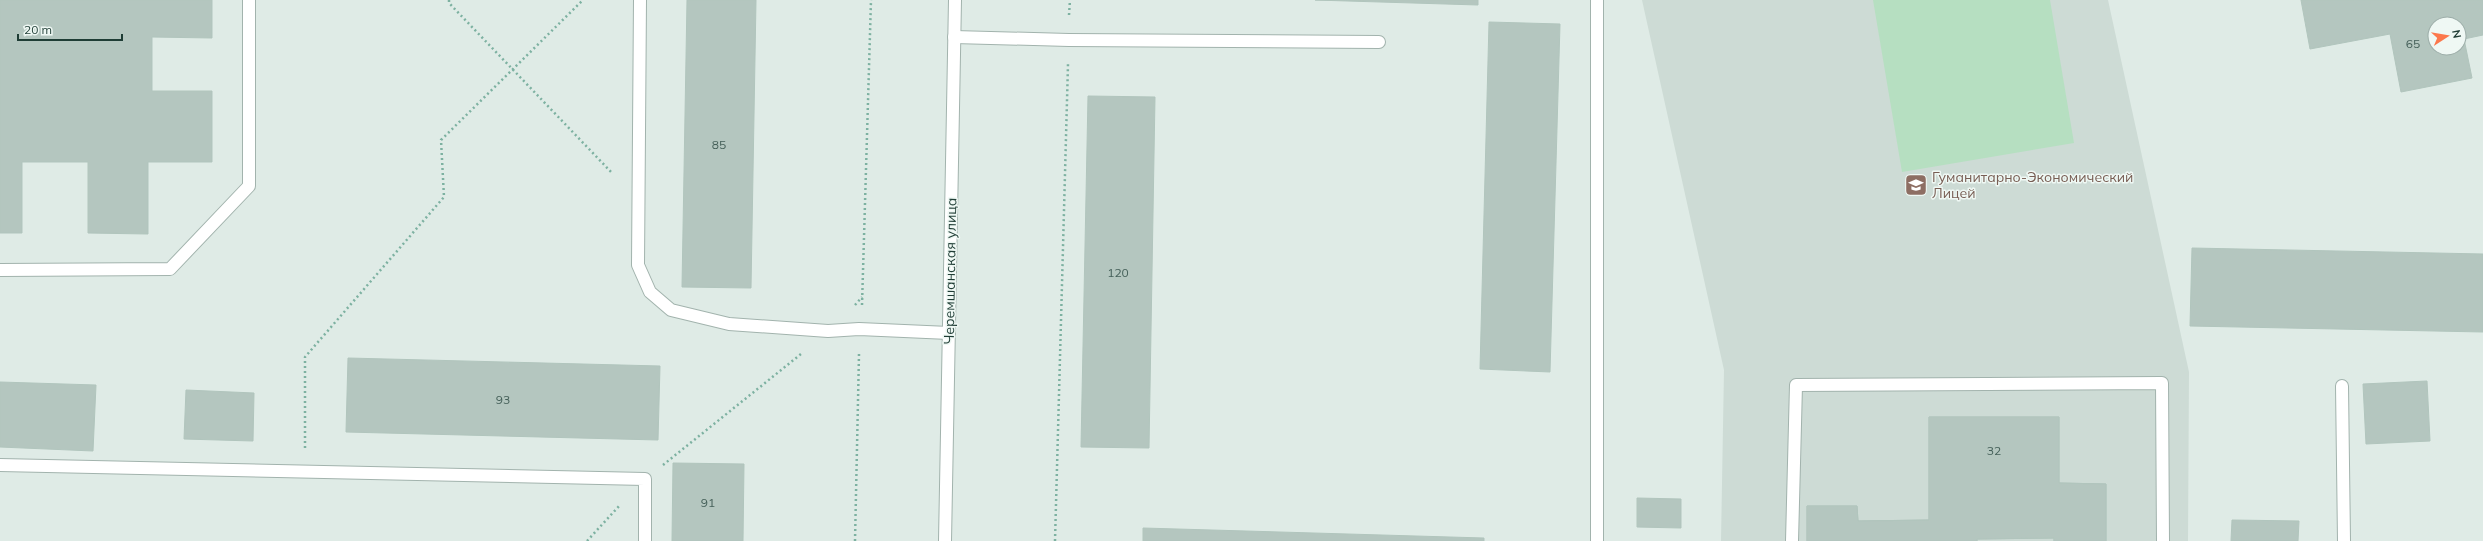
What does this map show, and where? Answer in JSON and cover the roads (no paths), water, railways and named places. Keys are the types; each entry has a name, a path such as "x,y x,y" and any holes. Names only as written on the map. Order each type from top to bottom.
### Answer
{"street":[{"path":"0,270 170,268 249,186 249,0"},
{"path":"640,0 638,265 650,292 671,310 729,324 828,331 859,329 949,333"},
{"name":"Черемшанская улица","path":"945,541 955,0"},
{"path":"1597,0 1597,541"},
{"path":"954,37 1068,40 1379,42"},
{"path":"1792,541 1796,386 2162,383 2163,541"},
{"path":"2342,386 2344,541"},
{"path":"0,465 645,479 645,541"}],"place":[{"name":"Гуманитарно-Экономический Лицей","path":"1916,185"}]}
